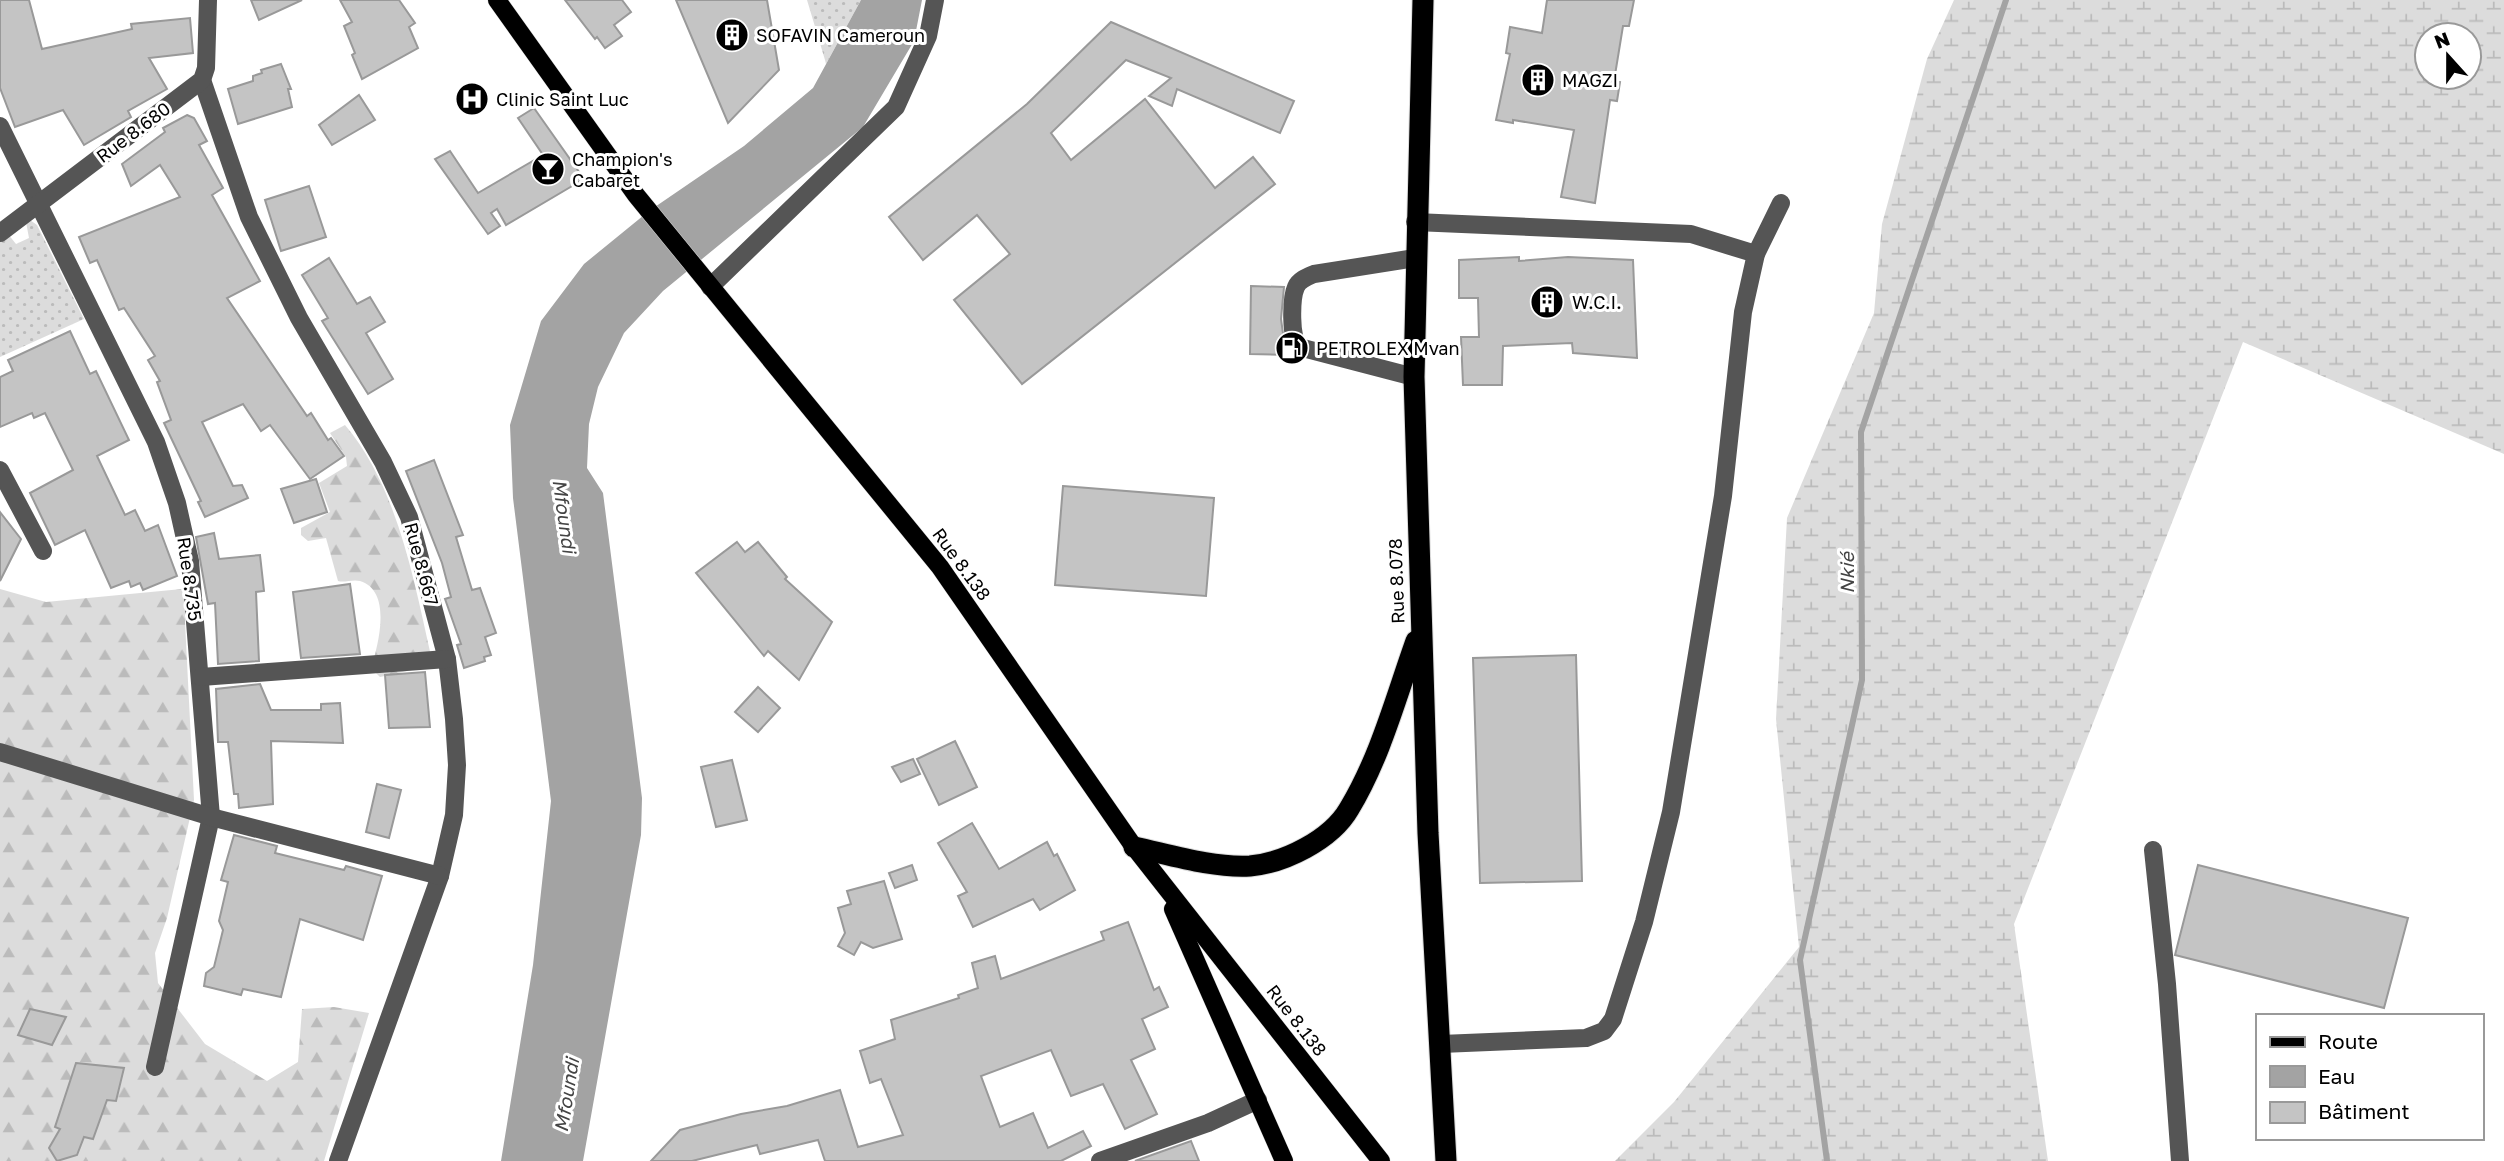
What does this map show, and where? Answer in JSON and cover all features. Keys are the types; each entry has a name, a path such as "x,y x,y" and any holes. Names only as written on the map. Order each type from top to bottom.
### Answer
{"highway":[{"name":"Rue 8.078","path":"1423,0 1415,222 1414,377 1428,833 1446,1161"},
{"path":"1134,847 1200,861 1251,866 1290,857 1326,832 1348,812 1374,759 1421,629"}],"main road":[{"name":"Rue 8.138","path":"497,0 636,195 940,567 1134,847 1378,1157"},
{"path":"1162,884 1284,1161"}],"street":[{"path":"202,80 206,68 208,0"},
{"path":"706,281 896,107 928,36 935,0"},
{"name":"Rue 8.680","path":"0,233 202,80"},
{"name":"Rue 8.667","path":"202,80 249,217 299,318 383,462 409,517 447,659 457,765 454,815 440,876 338,1161"},
{"name":"Rue 8.735","path":"0,125 156,442 177,503 190,561 211,817 155,1067"},
{"path":"1441,1044 1586,1038 1604,1031 1613,1019 1644,922 1671,812 1723,496 1743,312 1756,254 1781,203"},
{"path":"1415,222 1691,234 1756,254"},
{"path":"1414,377 1299,347 1292,334 1295,288 1303,279 1314,274 1415,258"},
{"path":"0,470 43,551"},
{"path":"201,677 447,659"},
{"path":"0,752 211,817 440,876"},
{"path":"2153,850 2167,984 2180,1161"},
{"path":"1100,1161 1208,1123 1258,1100"}],"green space":[{"path":"807,0 861,0 826,64 825,60"},
{"path":"1954,0 2504,0 2504,454 2243,342 2014,924 2048,1161 1615,1161 1674,1102 1799,947 1776,719 1787,518 1874,313 1882,224 1927,59"},
{"path":"30,220 37,225 84,319 0,357 0,239 8,234 16,244 29,238 26,222"},
{"path":"345,425 378,476 401,535 431,656 425,667 380,677 371,668 379,633 380,607 377,596 370,587 360,581 338,581 326,538 308,541 301,535 301,528 330,512 319,483 347,466 346,457 330,433"},
{"path":"0,589 46,602 182,589 186,594 194,800 167,918 155,953 158,983 205,1044 267,1081 298,1062 302,1009 334,1007 369,1013 324,1161 0,1161"}],"water":[{"name":"Mfoundi","path":"861,0 922,0 914,41 863,127 663,291 624,333 598,387 589,424 587,468 603,493 642,798 641,835 583,1161 501,1161 533,965 551,801 513,498 510,425 541,321 584,264 649,211 744,146 813,88"}],"building":[{"path":"0,0 29,0 42,49 132,29 131,24 190,18 193,53 149,58 167,89 128,111 131,117 84,145 63,110 15,127 0,88"},
{"path":"251,0 302,0 259,20"},
{"path":"340,0 399,0 415,23 409,27 418,48 362,79 344,26 352,22"},
{"path":"565,0 622,0 631,12 614,25 622,36 605,48"},
{"name":"SOFAVIN Cameroun","path":"676,0 767,0 779,70 728,123"},
{"path":"1547,0 1634,0 1629,26 1623,26 1614,81 1620,82 1617,101 1610,100 1595,203 1561,197 1574,130 1513,120 1513,123 1496,120 1510,54 1506,53 1510,27 1542,33"},
{"path":"1111,22 1294,101 1280,133 1177,89 1172,106 1149,96 1171,78 1126,60 1051,133 1071,160 1145,99 1215,188 1253,157 1275,184 1022,384 954,300 1010,254 977,215 923,260 889,217 1027,104"},
{"path":"281,64 291,89 288,89 292,107 238,124 228,89 253,81 253,76 262,73 261,70"},
{"path":"359,95 375,120 332,145 319,125"},
{"name":"Champion's Cabaret","path":"534,108 584,179 506,225 497,209 491,213 500,226 488,234 435,159 450,151 478,193 543,155 518,118"},
{"path":"187,115 194,118 207,141 199,145 223,188 212,195 260,281 227,298 307,416 311,413 328,440 331,438 344,456 310,479 270,425 261,431 243,404 202,422 233,486 242,485 248,498 205,517 198,502 201,501 164,423 171,420 157,382 160,381 148,360 155,356 124,308 119,310 97,260 90,263 79,237 180,197 160,165 131,186 122,164 165,132 163,128"},
{"path":"309,186 326,237 281,251 265,200"},
{"path":"1519,257 1519,261 1568,257 1633,260 1637,358 1573,353 1572,343 1503,346 1502,385 1463,385 1461,337 1479,337 1478,298 1459,298 1459,260"},
{"path":"329,258 357,304 370,297 385,322 366,333 393,379 368,394 322,321 328,318 302,275"},
{"path":"1251,286 1284,287 1281,319 1286,355 1250,354"},
{"path":"70,331 90,374 96,371 129,440 97,456 125,515 135,510 145,531 158,525 177,576 143,590 140,583 131,587 129,581 111,588 85,530 55,545 30,493 73,470 45,413 34,418 32,413 0,427 0,377 13,371 8,360"},
{"path":"434,460 463,535 456,537 472,590 480,588 496,633 485,637 491,655 484,657 485,661 464,668 457,645 461,644 445,599 451,597 442,563 406,471"},
{"path":"316,479 327,512 294,523 281,489"},
{"path":"1063,486 1214,498 1206,596 1055,585"},
{"path":"0,512 21,539 0,581"},
{"path":"214,533 219,559 260,555 264,591 256,592 259,661 218,664 215,603 208,604 196,537"},
{"path":"737,542 745,552 758,542 787,577 785,579 832,622 799,680 768,651 764,656 696,573"},
{"path":"350,584 360,654 301,658 293,592"},
{"path":"1576,655 1582,881 1480,883 1473,658"},
{"path":"425,672 430,727 389,728 385,675"},
{"path":"260,684 271,710 321,710 321,704 340,703 343,743 271,741 273,804 239,808 238,794 234,794 228,742 218,742 216,689"},
{"path":"758,687 780,708 758,732 735,712"},
{"path":"955,741 977,787 939,805 917,759"},
{"path":"913,759 920,774 901,782 892,767"},
{"path":"732,760 747,820 716,827 701,767"},
{"path":"377,784 401,790 389,838 366,832"},
{"path":"972,823 999,869 1047,842 1054,856 1057,854 1075,890 1040,910 1033,899 973,927 958,896 967,892 938,843"},
{"path":"234,835 277,846 275,853 344,870 346,866 382,876 363,940 300,919 281,997 243,989 241,995 204,986 206,973 214,967 223,930 219,921 228,882 221,880"},
{"path":"912,865 917,880 895,888 889,873"},
{"path":"2198,865 2408,918 2384,1008 2175,955"},
{"path":"884,881 902,939 873,948 861,942 854,955 838,946 845,933 838,908 851,904 847,891"},
{"path":"1128,922 1154,990 1159,987 1168,1007 1142,1019 1155,1049 1131,1060 1157,1114 1125,1129 1103,1084 1071,1096 1051,1050 981,1076 1000,1127 1033,1113 1048,1148 1083,1131 1091,1146 1061,1161 825,1161 818,1140 760,1154 757,1145 692,1161 651,1161 680,1130 741,1114 787,1106 840,1090 858,1147 903,1135 881,1079 870,1083 860,1051 895,1039 891,1020 959,998 958,995 978,988 972,963 995,956 1001,979 1104,940 1101,932"},
{"path":"30,1009 66,1017 52,1045 18,1035"},
{"path":"76,1063 124,1068 116,1101 107,1100 93,1139 84,1137 77,1155 57,1161 49,1148 60,1129 55,1127"},
{"path":"1191,1141 1199,1161 1135,1161"}],"waterway":[{"name":"Nkié","path":"1827,1161 1800,960 1862,680 1861,432 2006,0"}],"place":[{"name":"SOFAVIN Cameroun","path":"732,35"},
{"name":"MAGZI","path":"1538,80"},
{"name":"Clinic Saint Luc","path":"472,99"},
{"name":"Champion's Cabaret","path":"548,169"},
{"name":"W.C.I.","path":"1547,302"},
{"name":"PETROLEX Mvan","path":"1292,348"}]}
